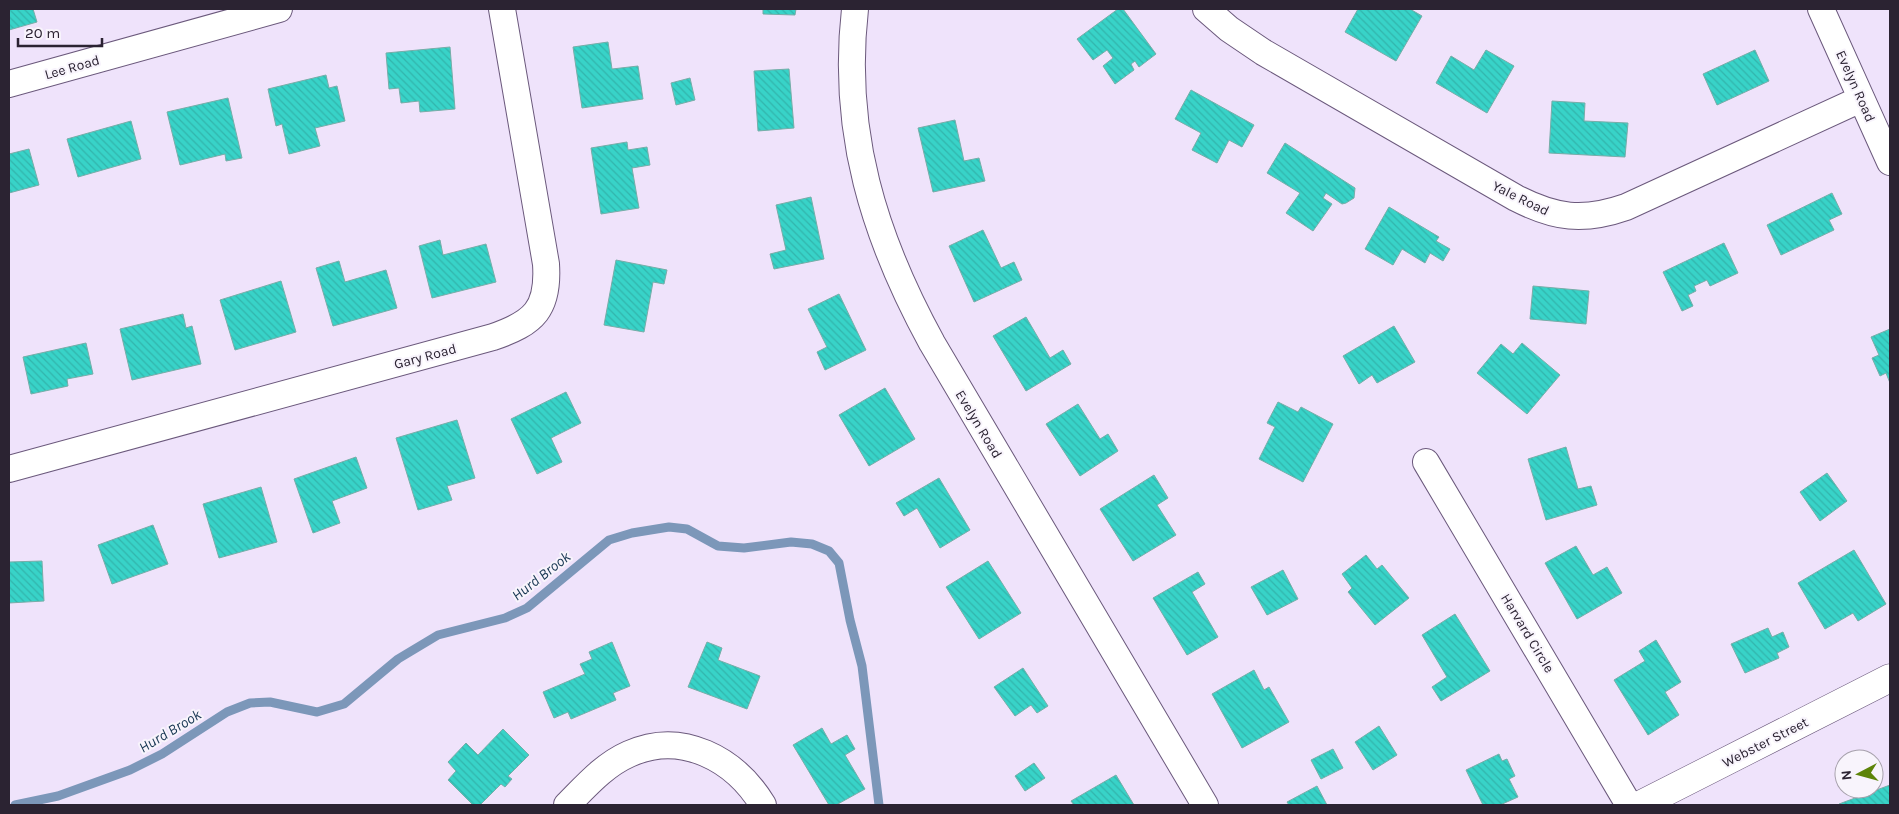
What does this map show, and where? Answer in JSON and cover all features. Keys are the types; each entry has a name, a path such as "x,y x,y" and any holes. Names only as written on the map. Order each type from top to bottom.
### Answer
{"street":[{"name":"Lee Road","path":"9,84 280,9"},
{"name":"Gary Road","path":"9,470 493,337 520,327 531,320 544,300 546,264 502,9"},
{"name":"Evelyn Road","path":"855,9 850,70 855,124 871,201 896,272 937,352 1205,805"},
{"name":"Yale Road","path":"1206,9 1229,29 1262,52 1532,206 1566,216 1596,216 1626,206 1861,98"},
{"name":"Evelyn Road","path":"1821,9 1890,162"},
{"name":"Harvard Circle","path":"1426,462 1629,805"},
{"name":"Webster Street","path":"1640,805 1890,678"},
{"path":"567,805 599,773 627,755 642,749 675,746 706,753 734,769 745,779 763,805"}],"building":[{"path":"9,9 33,9 37,22 9,30"},
{"path":"763,9 796,9 795,15 763,14"},
{"path":"1118,9 1123,9 1156,54 1139,67 1135,61 1131,64 1134,70 1115,84 1103,66 1113,58 1107,50 1093,60 1077,39"},
{"path":"1358,9 1410,9 1422,16 1396,61 1345,32"},
{"path":"608,42 612,69 638,66 643,99 582,108 573,47"},
{"path":"450,47 455,109 420,112 419,101 401,103 399,88 389,89 386,53"},
{"path":"1486,50 1514,66 1487,113 1436,83 1451,56 1474,70"},
{"path":"1755,50 1769,81 1717,105 1703,74"},
{"path":"789,69 794,128 758,131 754,71"},
{"path":"326,75 329,88 337,86 345,121 315,128 320,146 289,154 282,124 276,126 268,89"},
{"path":"690,78 695,100 676,105 671,83"},
{"path":"1191,90 1254,125 1242,147 1229,140 1217,163 1192,150 1201,133 1175,119"},
{"path":"228,98 242,158 226,161 225,154 180,165 167,112"},
{"path":"1552,101 1585,103 1584,121 1628,123 1625,157 1549,153"},
{"path":"955,120 964,161 979,158 985,181 933,192 918,128"},
{"path":"131,121 141,159 78,177 67,139"},
{"path":"627,142 628,150 647,147 650,165 632,168 639,208 601,214 591,148"},
{"path":"1285,143 1355,188 1354,198 1342,204 1326,193 1323,198 1332,204 1313,231 1286,213 1300,193 1267,173"},
{"path":"29,149 39,185 9,193 9,154"},
{"path":"1832,193 1842,214 1829,220 1834,230 1781,255 1767,225"},
{"path":"811,197 824,259 774,269 770,254 786,250 776,205"},
{"path":"1389,207 1439,237 1436,241 1450,249 1443,261 1430,253 1425,263 1402,249 1393,265 1365,249"},
{"path":"983,230 1001,268 1014,262 1022,280 974,302 949,246"},
{"path":"440,240 443,255 486,244 496,282 432,298 419,246"},
{"path":"1724,243 1738,273 1710,286 1707,280 1694,286 1696,291 1688,295 1693,306 1682,311 1663,272"},
{"path":"616,260 667,270 664,284 653,282 644,332 604,325"},
{"path":"339,261 345,282 386,270 397,308 333,326 316,268"},
{"path":"281,281 296,332 235,350 220,300"},
{"path":"1533,286 1589,291 1586,324 1530,319"},
{"path":"839,294 866,350 825,370 817,352 827,347 808,309"},
{"path":"183,314 186,328 192,326 201,364 132,380 120,329"},
{"path":"1026,317 1050,358 1063,350 1071,364 1026,391 993,336"},
{"path":"1394,326 1415,362 1377,383 1372,375 1359,384 1343,356"},
{"path":"1890,329 1890,383 1886,373 1880,376 1872,358 1879,355 1871,337"},
{"path":"86,343 93,374 67,379 68,386 31,394 23,357"},
{"path":"1522,343 1560,375 1527,414 1477,373 1501,344 1513,354"},
{"path":"885,388 915,439 869,466 839,415"},
{"path":"566,392 581,423 551,438 562,462 537,474 511,419"},
{"path":"1278,402 1298,412 1301,407 1333,424 1303,482 1259,459 1275,427 1267,423"},
{"path":"1078,404 1100,439 1108,434 1118,451 1080,476 1046,424"},
{"path":"457,420 475,478 447,486 452,500 418,510 396,438"},
{"path":"1566,447 1578,489 1591,486 1597,505 1546,520 1528,459"},
{"path":"356,457 367,488 332,501 340,523 313,533 294,479"},
{"path":"1827,473 1847,501 1820,521 1800,492"},
{"path":"1154,475 1168,498 1157,505 1176,535 1133,561 1100,509"},
{"path":"939,478 970,530 940,548 917,508 904,516 896,503"},
{"path":"261,487 277,542 219,558 203,504"},
{"path":"153,525 168,564 112,584 98,545"},
{"path":"1576,546 1593,575 1607,567 1622,593 1577,619 1545,563"},
{"path":"1854,550 1886,604 1858,621 1853,613 1825,629 1798,583"},
{"path":"1366,555 1377,569 1382,565 1409,598 1375,625 1348,592 1352,588 1342,574"},
{"path":"42,561 44,601 9,603 9,562"},
{"path":"988,561 1021,613 979,639 946,587"},
{"path":"1283,570 1298,599 1267,615 1251,587"},
{"path":"1198,572 1205,584 1192,592 1218,637 1187,655 1153,598"},
{"path":"1455,614 1490,671 1441,701 1432,687 1447,677 1422,635"},
{"path":"1768,628 1772,637 1783,632 1789,647 1777,653 1779,658 1745,673 1731,644"},
{"path":"1656,640 1681,682 1665,692 1679,715 1648,735 1614,680 1645,661 1639,651"},
{"path":"612,642 630,686 613,693 616,700 571,719 568,712 554,718 543,692 585,674 580,664 592,659 589,652"},
{"path":"707,642 722,648 718,660 760,676 747,709 688,687"},
{"path":"1023,668 1048,706 1037,713 1031,705 1015,716 994,687"},
{"path":"1254,670 1264,690 1269,687 1289,722 1242,748 1212,694"},
{"path":"1379,726 1397,755 1373,770 1355,742"},
{"path":"822,728 831,744 847,735 855,749 845,755 865,789 836,805 829,805 793,745"},
{"path":"503,729 529,755 508,776 512,779 505,787 501,784 480,805 473,805 448,780 456,771 448,762 466,743 478,755"},
{"path":"1333,749 1343,768 1321,779 1311,760"},
{"path":"1499,754 1502,761 1507,759 1515,776 1509,779 1518,797 1500,805 1483,805 1466,770"},
{"path":"1034,763 1045,778 1025,791 1015,776"},
{"path":"1116,775 1134,805 1074,805 1071,801"},
{"path":"1890,785 1890,805 1839,804 1852,799 1884,799 1884,787"},
{"path":"1317,786 1327,805 1289,805 1287,802"}],"waterway":[{"name":"Hurd Brook","path":"15,805 58,796 130,770 162,754 227,712 250,703 270,702 317,712 344,704 398,659 438,635 505,618 527,608 609,540 632,533 669,527 687,529 718,546 744,548 791,542 812,544 829,551 839,563 850,620 862,666 879,805"}]}
